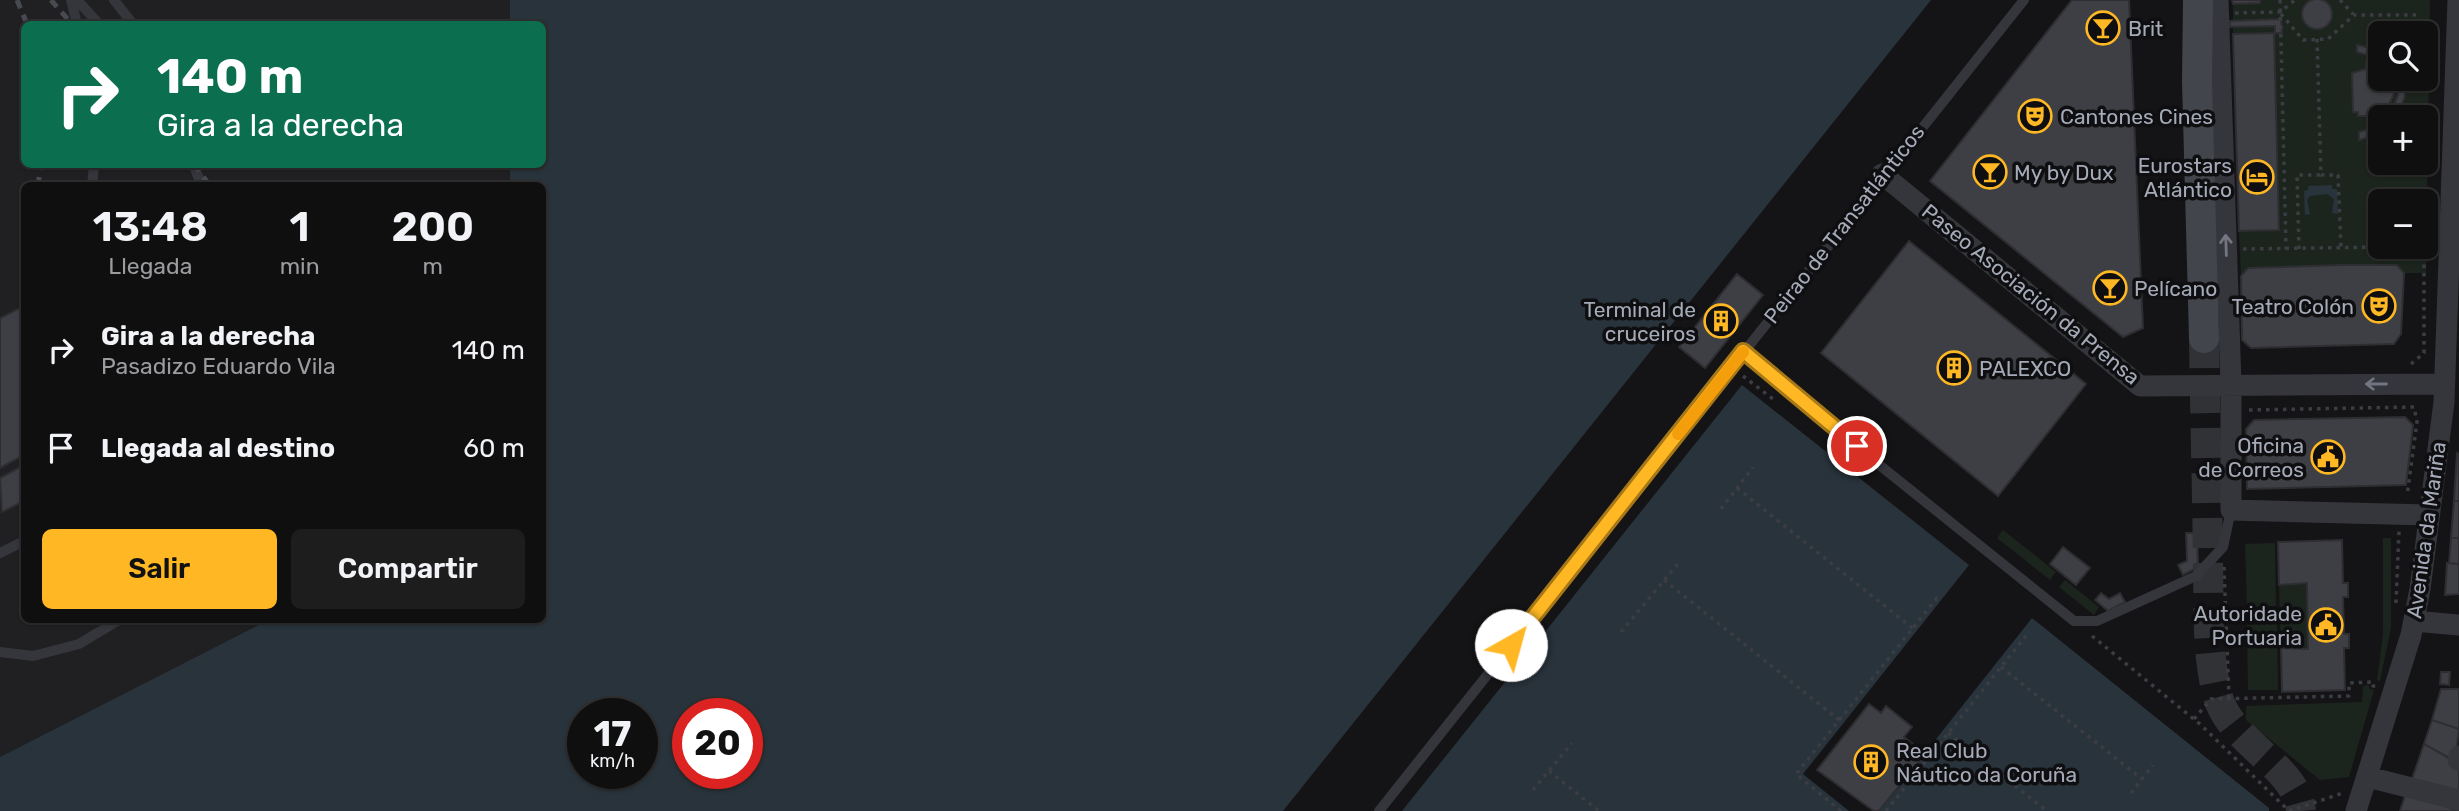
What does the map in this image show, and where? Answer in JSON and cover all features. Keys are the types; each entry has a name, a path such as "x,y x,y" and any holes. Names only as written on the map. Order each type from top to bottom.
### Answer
{"main road":[{"path":"2198,0 2197,81 2204,338"}],"street":[{"name":"Avenida da Mariña","path":"2356,811 2359,782 2414,621 2444,384 2452,350 2458,0"},
{"path":"2223,7 2231,510 2429,514"},
{"name":"Paseo Asociación da Prensa","path":"1882,174 2140,386 2444,384"},
{"path":"2414,621 2459,625"},
{"path":"2359,782 2459,800"}],"lane":[{"path":"71,0 76,21"},
{"path":"77,0 96,21"},
{"path":"114,0 131,21"},
{"name":"Peirao de Transatlánticos","path":"1379,811 1882,174 2024,0"},
{"path":"1743,351 1792,395 2004,562 2074,621 2096,621 2196,576 2223,547 2231,510"},
{"path":"0,553 21,542"},
{"path":"0,652 33,656 79,644 114,623"}],"path":[{"path":"2280,0 2286,249"},
{"path":"2223,7 2280,12 2295,0"},
{"path":"2340,0 2354,15"},
{"path":"2280,12 2303,40 2328,38 2354,15 2419,15"},
{"path":"2317,39 2321,175"},
{"path":"2299,248 2297,175 2339,175 2340,248"},
{"path":"2235,249 2368,247"},
{"path":"2411,365 2424,353 2424,259"},
{"path":"1731,366 1782,406"},
{"path":"2245,411 2414,407 2417,422 2411,486 2401,513"},
{"path":"1721,509 1753,467"},
{"path":"1737,488 1915,629"},
{"path":"2223,547 2229,698"},
{"path":"1621,632 1681,559"},
{"path":"1664,580 1841,721"},
{"path":"1841,811 1796,775 1915,629 1937,598 1941,600"},
{"path":"2074,621 2194,719 2289,811 2338,796 2359,782"},
{"path":"1886,811 2025,637 2020,633"},
{"path":"2001,667 2142,779"},
{"path":"2194,719 2211,699 2349,696 2349,683 2373,682 2373,686 2383,686"},
{"path":"1948,733 2047,811"},
{"path":"1533,790 1572,743"},
{"path":"2130,793 2153,765"},
{"path":"1549,771 1599,811"}],"shaded area":[{"path":"0,0 510,0 510,21 21,21 21,168 510,168 510,182 21,182 21,623 262,623 0,757"},
{"path":"510,0 1931,0 1283,811 0,811 0,757 262,623 546,623 546,182 510,182 510,168 546,168 546,21 510,21"},
{"path":"2260,0 2430,0 2430,21 2368,21 2368,91 2429,91 2428,105 2368,105 2368,175 2427,175 2427,189 2368,189 2368,259 2426,259 2426,273 2404,273 2397,265 2248,268 2241,276 2239,231 2279,229 2274,33 2233,34 2233,4 2259,3"},
{"path":"2332,185 2332,189 2337,189 2338,214 2332,213 2334,199 2327,194 2310,196 2307,200 2310,214 2305,215 2304,191 2308,190 2308,186"},
{"path":"1742,385 1969,565 1803,774 1849,811 1402,811"},
{"path":"2003,530 2056,572 2050,580 1997,538"},
{"path":"2383,538 2391,538 2391,628 2380,681 2377,680 2383,635"},
{"path":"2275,543 2276,606 2247,607 2245,544"},
{"path":"2065,580 2099,607 2094,615 2059,587"},
{"path":"2307,583 2308,649 2281,648 2279,585"},
{"path":"2032,618 2269,808 2269,811 1879,811"},
{"path":"2277,624 2278,690 2248,690 2247,625"},
{"path":"2369,685 2369,689 2374,690 2349,777 2320,780 2246,720 2246,706 2362,702 2363,686"}],"building":[{"path":"2317,-1 2328,3 2332,14 2328,25 2317,29 2306,25 2302,14 2306,3"},
{"path":"2072,0 2129,0 2143,328 2123,337 1930,181"},
{"path":"2232,0 2260,0 2260,3 2233,4"},
{"path":"2281,19 2282,33 2275,33 2275,26 2230,27 2230,21"},
{"name":"Eurostars Atlántico","path":"2274,33 2279,230 2239,231 2233,34"},
{"path":"2357,45 2368,47 2368,55 2357,52"},
{"path":"2366,63 2368,91 2393,91 2394,94 2389,105 2368,105 2367,122 2367,116 2358,116 2358,112 2353,112 2352,73 2366,69"},
{"path":"2398,91 2404,91 2402,105 2394,105"},
{"path":"2368,129 2368,137 2359,140 2359,132"},
{"name":"PALEXCO","path":"1909,241 2086,384 1998,496 1821,353"},
{"path":"2397,265 2404,273 2401,334 2394,344 2251,348 2242,340 2241,276 2248,268"},
{"name":"Terminal de cruceiros","path":"1737,274 1763,295 1705,368 1679,347"},
{"path":"21,308 21,457 0,468 0,318"},
{"name":"Oficina de Correos","path":"2405,417 2413,425 2406,485 2247,489 2246,429 2254,420"},
{"path":"2457,453 2459,501 2454,501"},
{"path":"21,467 21,502 2,512 0,478"},
{"path":"2454,501 2459,501 2459,538 2451,538"},
{"path":"2186,533 2197,533 2198,567 2183,575 2178,565 2187,561"},
{"path":"2451,538 2459,538 2459,564 2449,563"},
{"name":"Autoridade Portuaria","path":"2342,540 2343,583 2348,583 2348,597 2343,597 2344,634 2349,634 2349,648 2344,648 2345,690 2282,692 2281,648 2308,649 2307,583 2279,585 2278,542"},
{"path":"2063,547 2090,568 2076,585 2050,564"},
{"path":"2447,563 2459,564 2459,594 2445,595"},
{"path":"2101,593 2109,599 2120,593 2125,602 2108,611 2095,600"},
{"path":"2441,672 2450,672 2449,685 2440,684"},
{"path":"2441,689 2459,689 2459,729 2432,720"},
{"name":"Real Club Náutico da Coruña","path":"1869,704 1881,713 1886,706 1912,727 1904,737 1925,754 1879,811 1874,811 1817,770"},
{"path":"2432,720 2459,729 2455,761 2424,744"},
{"path":"2424,744 2459,764 2459,791 2410,785"},
{"path":"2406,793 2459,811 2400,811"}],"tunnel":[{"path":"2204,338 2209,628 2214,680 2225,713 2236,728 2288,781 2297,795 2301,811"}],"railway":[{"path":"17,0 26,21"},
{"path":"51,0 69,21"},
{"path":"39,182 40,168"},
{"path":"197,168 207,182"}],"slow traffic":[{"path":"1678,434 1743,352"}],"place":[{"name":"Brit","path":"2103,28"},
{"name":"Cantones Cines","path":"2035,116"},
{"name":"My by Dux","path":"1990,172"},
{"name":"Eurostars Atlántico","path":"2257,177"},
{"name":"Pelícano","path":"2110,288"},
{"name":"Teatro Colón","path":"2379,306"},
{"name":"Terminal de cruceiros","path":"1721,321"},
{"name":"PALEXCO","path":"1954,368"},
{"name":"Oficina de Correos","path":"2328,457"},
{"name":"Autoridade Portuaria","path":"2326,625"},
{"name":"Real Club Náutico da Coruña","path":"1871,762"}],"route":[{"path":"1511,645 1743,351 1792,395 1857,446"}]}
